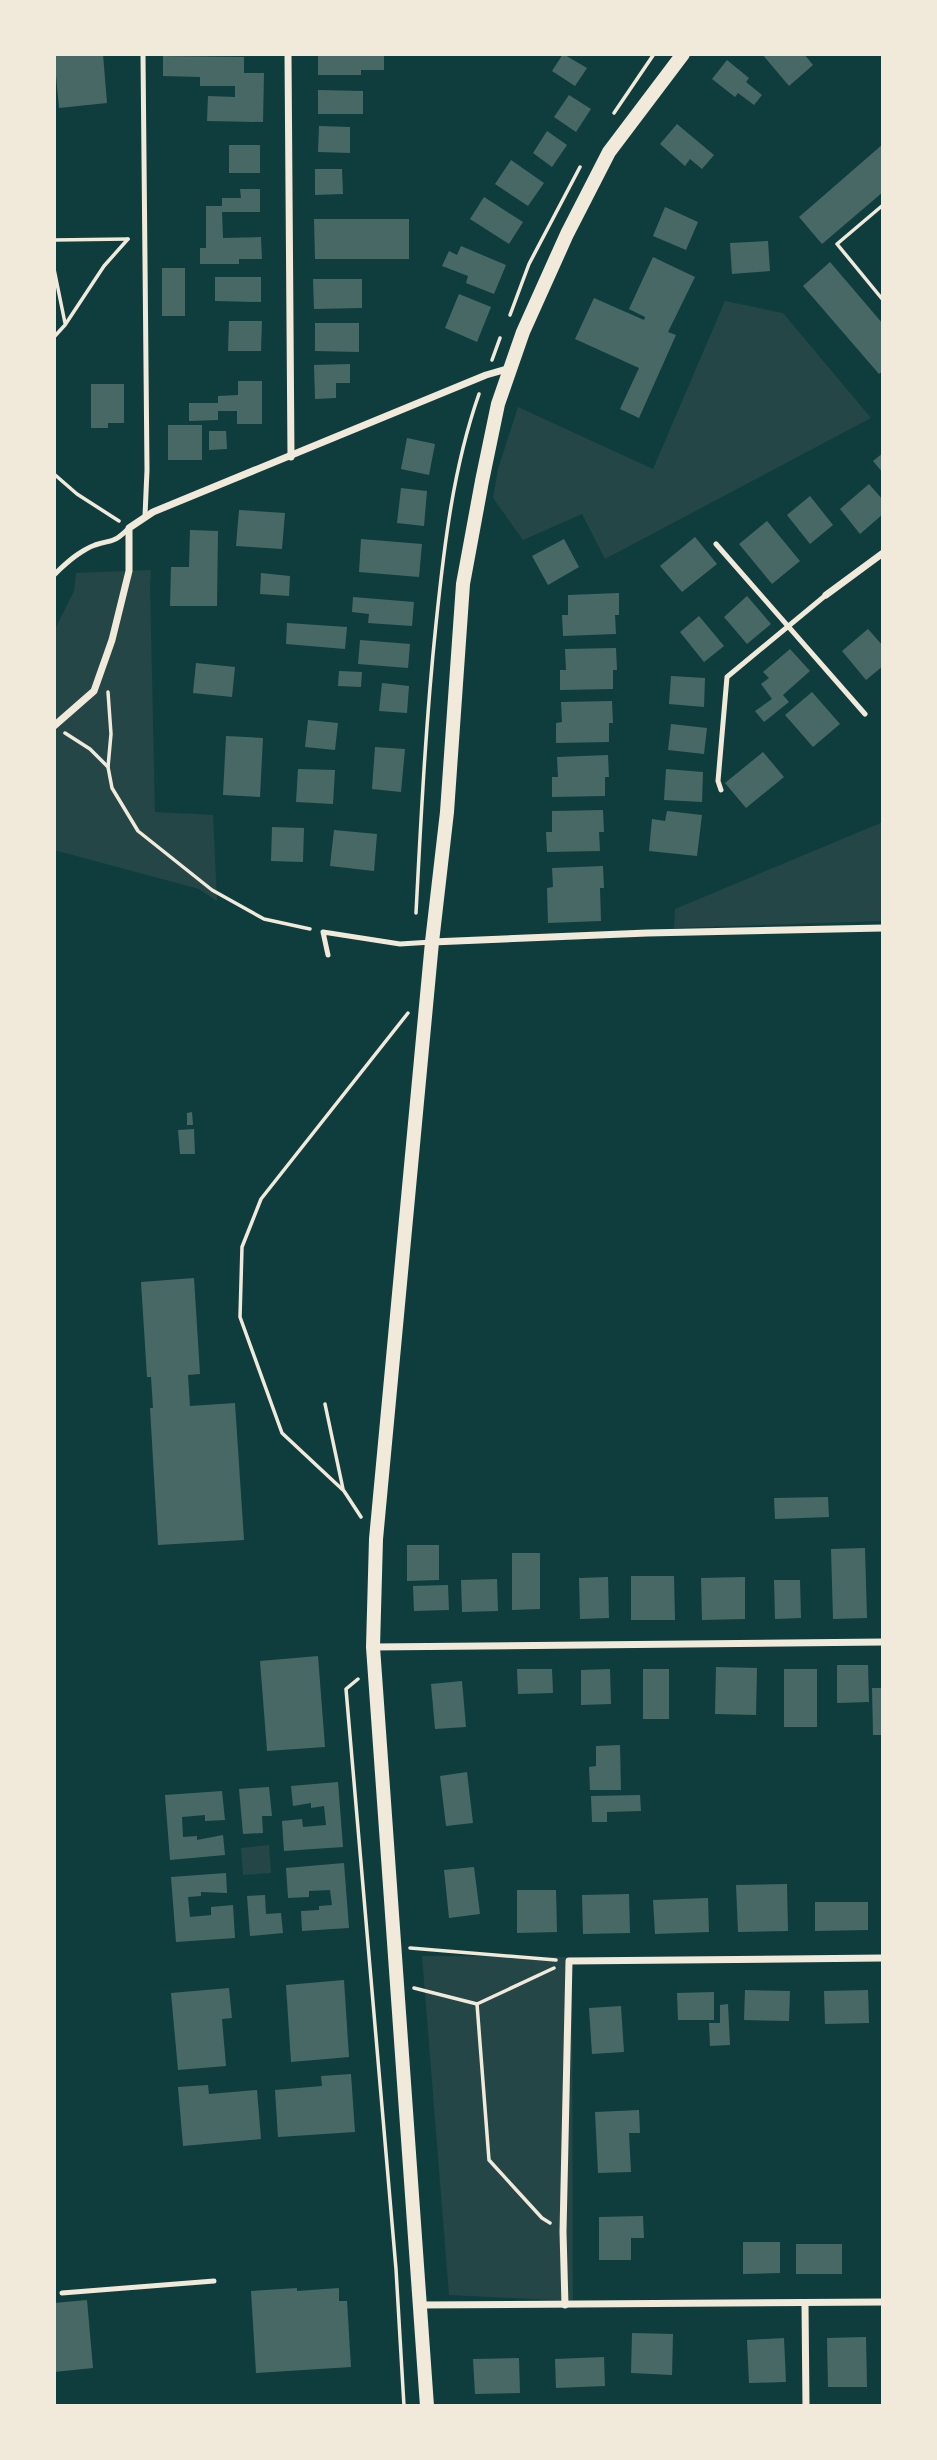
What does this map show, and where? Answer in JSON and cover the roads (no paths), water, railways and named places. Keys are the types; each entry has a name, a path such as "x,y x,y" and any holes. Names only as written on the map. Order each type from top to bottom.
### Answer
{"main road":[{"path":"427,2406 373,1647 376,1539 432,942 447,812 463,584 498,404 523,332 609,152 684,54"}],"street":[{"path":"288,54 291,457"},
{"path":"54,726 94,691 112,640 129,571 129,528 145,516 511,368"},
{"path":"826,595 883,553"},
{"path":"432,942 647,933 883,928"},
{"path":"373,1647 883,1642"},
{"path":"565,2305 563,2232 569,1961 883,1958"},
{"path":"420,2305 883,2302"},
{"path":"805,2304 806,2406"}],"lane":[{"path":"143,54 147,470 145,516"},
{"path":"54,575 70,559 95,545 115,541 129,528"},
{"path":"716,544 865,714"},
{"path":"721,790 718,781 727,677 826,595"},
{"path":"328,955 323,932 400,944 432,942"},
{"path":"62,2293 214,2281"}]}
